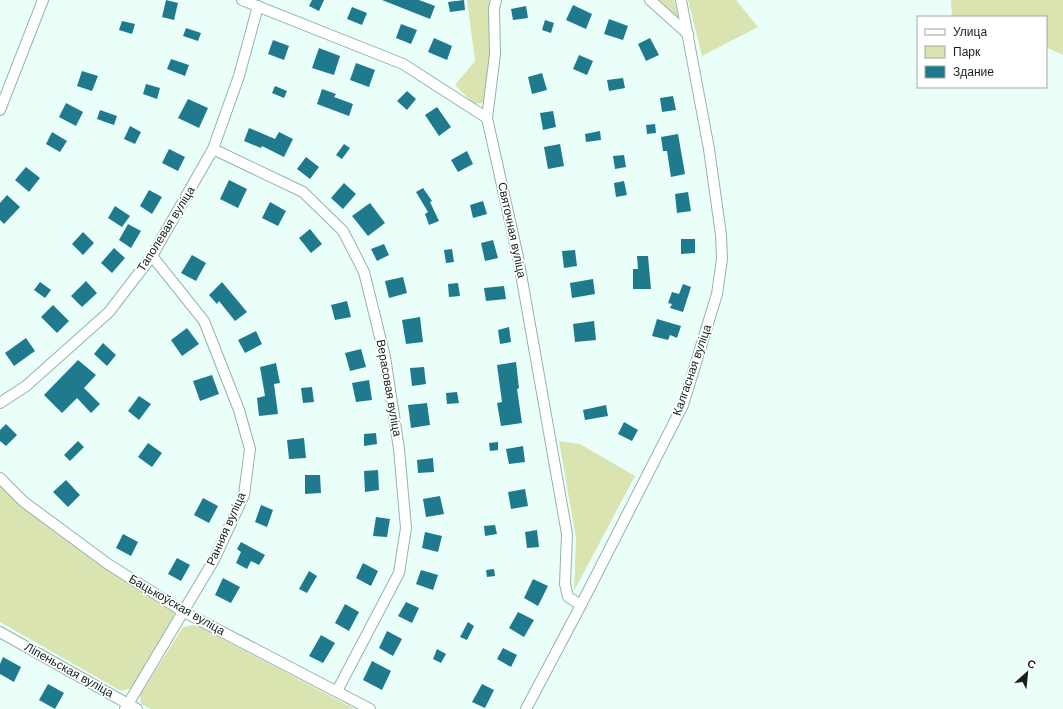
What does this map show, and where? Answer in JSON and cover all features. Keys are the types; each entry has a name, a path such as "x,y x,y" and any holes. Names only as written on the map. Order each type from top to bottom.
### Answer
{"street":[{"path":"0,110 43,0"},
{"path":"242,0 403,64 487,118"},
{"name":"Святочная вуліца","path":"496,0 495,54 487,118 518,258 567,534 565,584 568,597 581,605"},
{"path":"650,0 688,34"},
{"name":"Калгасная вуліца","path":"526,709 683,405 717,294 722,259 721,235 709,149 681,0"},
{"name":"Таполевая вуліца","path":"0,403 26,386 109,312 152,256 214,149 239,76 258,6"},
{"name":"Верасовая вуліца","path":"214,149 303,192 343,231 364,272 385,357 399,449 405,520 402,558 399,572 337,691"},
{"name":"Ранняя вуліца","path":"126,706 214,560 244,495 250,449 239,410 204,321 152,256"},
{"name":"Бацькоўская вуліца","path":"0,478 24,502 108,564 184,612 370,709"},
{"name":"Ліпеньская вуліца","path":"0,632 126,706 138,709"}],"green space":[{"path":"467,0 491,0 491,60 484,103 474,104 455,85 475,61"},
{"path":"659,0 674,0 679,19"},
{"path":"688,0 736,0 758,27 702,56"},
{"path":"951,0 1063,0 1063,55 1047,47 1047,16 952,16"},
{"path":"559,441 580,444 635,476 574,591 576,538"},
{"path":"0,485 62,537 173,611 175,616 132,688 121,691 0,622"},
{"path":"193,625 198,626 355,709 151,709 141,704 140,695 183,627"}],"building":[{"path":"166,0 178,3 174,20 162,17"},
{"path":"312,0 324,0 319,11 309,6"},
{"path":"382,0 419,0 435,6 430,19"},
{"path":"464,0 465,10 450,12 448,2"},
{"path":"573,5 592,14 586,29 566,20"},
{"path":"526,6 528,18 513,20 511,9"},
{"path":"352,7 367,13 362,25 347,19"},
{"path":"609,19 628,26 623,40 604,34"},
{"path":"545,20 554,23 551,33 542,30"},
{"path":"122,21 135,24 132,34 119,30"},
{"path":"401,24 417,30 411,44 396,38"},
{"path":"186,28 201,33 198,41 183,36"},
{"path":"434,38 452,46 447,60 428,52"},
{"path":"650,38 659,55 646,61 638,44"},
{"path":"273,40 289,46 284,60 268,54"},
{"path":"319,48 340,56 334,75 312,68"},
{"path":"579,55 593,61 587,75 573,69"},
{"path":"171,59 189,65 185,76 167,69"},
{"path":"356,63 375,70 369,87 350,80"},
{"path":"82,71 98,76 92,91 77,86"},
{"path":"542,73 547,90 532,94 528,77"},
{"path":"623,78 625,88 609,91 607,80"},
{"path":"146,84 160,88 157,99 143,94"},
{"path":"275,86 287,91 284,98 272,93"},
{"path":"322,89 336,94 334,97 353,104 349,116 317,104"},
{"path":"407,91 416,99 407,110 397,101"},
{"path":"673,96 676,110 662,112 660,98"},
{"path":"188,99 208,108 199,128 178,118"},
{"path":"66,103 83,112 76,126 59,117"},
{"path":"437,107 451,127 439,136 425,115"},
{"path":"100,110 117,116 114,125 97,119"},
{"path":"553,111 556,127 543,130 540,113"},
{"path":"655,124 656,133 647,134 646,125"},
{"path":"130,126 141,132 135,144 124,139"},
{"path":"249,128 275,139 279,132 293,139 284,157 262,146 261,148 244,141"},
{"path":"600,131 601,140 586,142 585,134"},
{"path":"52,132 67,141 60,152 46,144"},
{"path":"678,134 685,174 671,177 667,151 663,151 661,137"},
{"path":"344,144 350,148 342,159 336,155"},
{"path":"560,144 564,166 548,169 544,147"},
{"path":"169,149 185,157 178,171 162,163"},
{"path":"467,151 473,164 458,172 451,160"},
{"path":"624,155 626,167 615,169 613,156"},
{"path":"306,157 319,167 310,179 297,169"},
{"path":"26,167 40,178 29,192 15,180"},
{"path":"229,180 247,189 238,208 220,199"},
{"path":"624,181 627,195 616,197 614,183"},
{"path":"344,183 356,194 343,209 331,198"},
{"path":"423,188 432,201 430,202 439,221 429,225 425,214 428,212 416,192"},
{"path":"149,190 162,197 152,214 140,206"},
{"path":"688,192 691,211 677,213 675,194"},
{"path":"7,195 20,207 4,224 0,220 0,203"},
{"path":"483,201 487,214 473,218 470,205"},
{"path":"270,202 286,211 278,226 262,218"},
{"path":"370,203 385,223 368,236 352,216"},
{"path":"115,206 130,216 122,227 108,218"},
{"path":"128,224 141,231 131,248 119,240"},
{"path":"310,229 322,244 311,253 299,238"},
{"path":"83,232 94,243 83,255 72,244"},
{"path":"681,239 695,239 695,253 681,254"},
{"path":"493,240 498,258 485,261 481,243"},
{"path":"384,244 389,255 377,261 371,249"},
{"path":"114,248 125,258 112,273 101,263"},
{"path":"452,249 454,262 446,263 444,250"},
{"path":"575,250 577,266 564,268 562,251"},
{"path":"192,255 206,263 196,281 181,273"},
{"path":"637,256 648,256 651,289 633,289 633,269 638,269"},
{"path":"403,277 407,293 389,298 385,281"},
{"path":"593,279 595,294 572,298 570,283"},
{"path":"86,281 97,293 82,307 71,296"},
{"path":"40,282 51,290 45,298 34,290"},
{"path":"222,282 247,312 235,321 219,301 217,304 209,295"},
{"path":"458,283 460,296 449,297 448,284"},
{"path":"683,284 691,287 683,312 670,308 672,304 668,303 672,292 679,294"},
{"path":"504,286 506,299 486,301 484,288"},
{"path":"347,301 351,317 335,320 331,305"},
{"path":"53,305 69,321 57,333 41,317"},
{"path":"420,317 423,342 406,344 402,320"},
{"path":"657,319 681,326 677,338 670,335 668,340 652,336"},
{"path":"594,321 596,340 575,342 573,324"},
{"path":"509,327 511,342 500,344 498,330"},
{"path":"187,328 199,344 182,356 171,340"},
{"path":"256,331 262,344 245,353 238,340"},
{"path":"26,338 35,351 14,366 5,353"},
{"path":"103,343 116,355 107,366 94,354"},
{"path":"361,349 366,367 350,371 345,353"},
{"path":"78,360 96,375 84,388 100,404 91,413 77,398 62,413 44,395"},
{"path":"516,362 519,388 517,389 522,423 501,426 497,403 502,402 497,365"},
{"path":"276,363 280,383 274,384 278,414 259,416 257,398 265,396 260,367"},
{"path":"424,367 426,384 412,386 410,368"},
{"path":"212,375 219,394 200,401 193,381"},
{"path":"369,380 372,400 356,402 352,383"},
{"path":"312,387 314,402 303,403 301,388"},
{"path":"457,392 459,403 447,404 446,393"},
{"path":"139,396 151,404 139,420 128,411"},
{"path":"427,403 430,425 411,428 408,405"},
{"path":"606,405 608,416 585,420 583,410"},
{"path":"624,422 638,430 632,441 618,434"},
{"path":"6,424 17,435 6,446 0,441 0,430"},
{"path":"376,433 377,444 364,446 364,434"},
{"path":"304,438 306,458 289,459 287,440"},
{"path":"78,441 84,447 70,461 64,455"},
{"path":"498,442 498,450 490,451 489,443"},
{"path":"148,443 162,453 152,467 138,457"},
{"path":"523,446 525,462 509,464 506,449"},
{"path":"433,458 434,472 418,473 417,460"},
{"path":"378,470 379,490 365,492 364,471"},
{"path":"305,475 320,475 321,493 305,494"},
{"path":"66,480 80,495 68,507 53,492"},
{"path":"525,489 528,506 511,509 508,492"},
{"path":"440,496 444,514 426,517 423,499"},
{"path":"203,498 218,506 209,523 194,515"},
{"path":"261,505 273,510 267,527 255,522"},
{"path":"376,517 390,519 387,537 373,536"},
{"path":"495,525 497,534 485,536 484,526"},
{"path":"537,530 539,547 527,548 525,532"},
{"path":"425,532 442,536 438,552 422,548"},
{"path":"123,534 138,542 131,556 116,548"},
{"path":"241,542 265,555 259,565 251,561 247,569 236,563 241,552 237,549"},
{"path":"177,558 190,565 181,581 168,574"},
{"path":"363,563 378,571 371,586 356,578"},
{"path":"494,569 495,576 487,577 486,570"},
{"path":"421,570 438,575 433,590 416,584"},
{"path":"309,571 317,576 307,593 299,589"},
{"path":"223,578 240,587 231,603 215,595"},
{"path":"533,579 548,586 538,606 524,598"},
{"path":"406,602 419,608 412,623 398,616"},
{"path":"345,604 359,612 349,631 335,623"},
{"path":"518,612 534,620 524,637 509,628"},
{"path":"468,622 474,626 467,640 460,637"},
{"path":"387,631 402,639 393,656 379,648"},
{"path":"321,635 335,643 323,663 309,656"},
{"path":"503,648 517,655 511,667 497,659"},
{"path":"437,649 446,654 441,663 433,659"},
{"path":"3,657 21,667 14,682 0,674 0,664"},
{"path":"372,661 391,671 382,690 363,680"},
{"path":"48,684 64,693 55,709 39,700"},
{"path":"482,684 494,690 485,708 472,702"}]}
